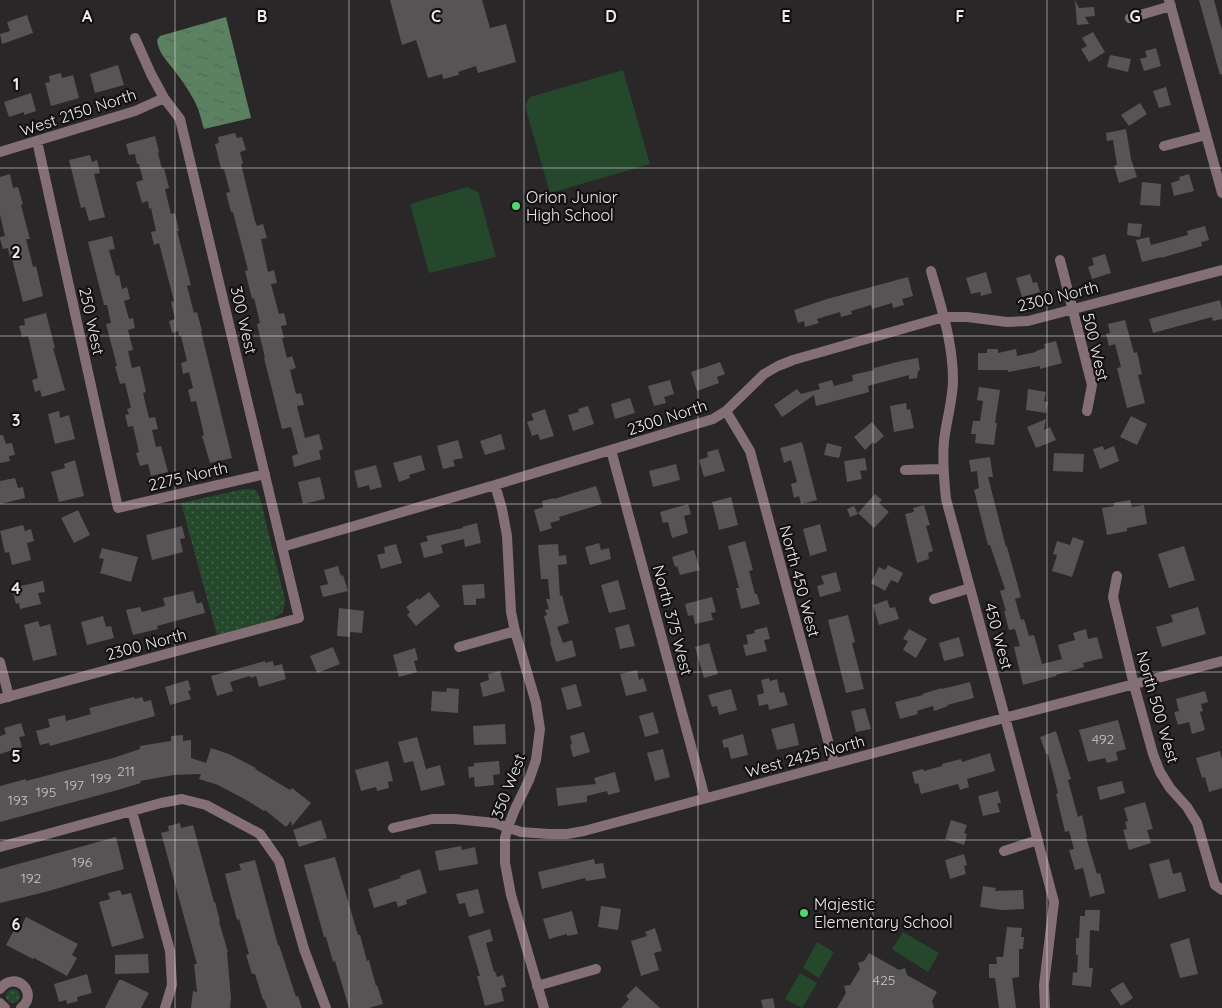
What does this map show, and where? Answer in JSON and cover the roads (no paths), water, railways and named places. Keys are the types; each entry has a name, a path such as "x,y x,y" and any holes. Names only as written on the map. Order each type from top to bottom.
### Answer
{"street":[{"path":"1130,18 1170,3 1222,193"},
{"name":"300 West","path":"135,38 164,98 180,119 299,618"},
{"name":"West 2150 North","path":"0,152 135,111 164,98"},
{"path":"1164,146 1206,134"},
{"name":"250 West","path":"37,141 118,508"},
{"name":"500 West","path":"1060,260 1092,385 1087,411"},
{"name":"2300 North","path":"282,547 713,419 726,411 764,374 793,360 944,318 967,317 1007,322 1028,321 1222,270"},
{"name":"450 West","path":"931,271 952,357 953,382 942,468 946,498 1054,902 1044,985 1045,1008"},
{"name":"North 450 West","path":"726,411 750,451 834,763"},
{"name":"North 375 West","path":"611,450 705,798"},
{"path":"905,470 942,468"},
{"name":"2275 North","path":"118,508 265,474"},
{"name":"350 West","path":"494,485 502,509 507,536 511,612 536,703 540,729 536,760 529,780 514,809 505,838 505,863 507,877 544,1008"},
{"name":"North 500 West","path":"1117,576 1113,597 1153,754 1160,772 1170,788 1187,807 1197,823 1215,885 1222,890"},
{"path":"934,599 970,588"},
{"name":"2300 North","path":"4,698 299,618"},
{"path":"458,647 515,631"},
{"path":"0,662 4,698"},
{"name":"West 2425 North","path":"393,828 432,819 455,819 495,824 521,832 566,834 584,831 834,763 1222,662"},
{"path":"0,847 161,802 182,799 206,805 260,834 279,861 304,949 326,1008"},
{"path":"132,810 170,951 172,985 164,1008"},
{"path":"1004,851 1038,840"},
{"path":"537,986 596,969"},
{"path":"0,989 11,981 22,984 27,990 28,998 25,1005 21,1008"},
{"path":"0,1003 5,1008"}],"water":[{"path":"226,17 251,118 204,129 194,100 163,56 157,40 160,36"}],"place":[{"name":"Orion Junior High School","path":"516,206"},
{"name":"Majestic Elementary School","path":"804,913"}]}
